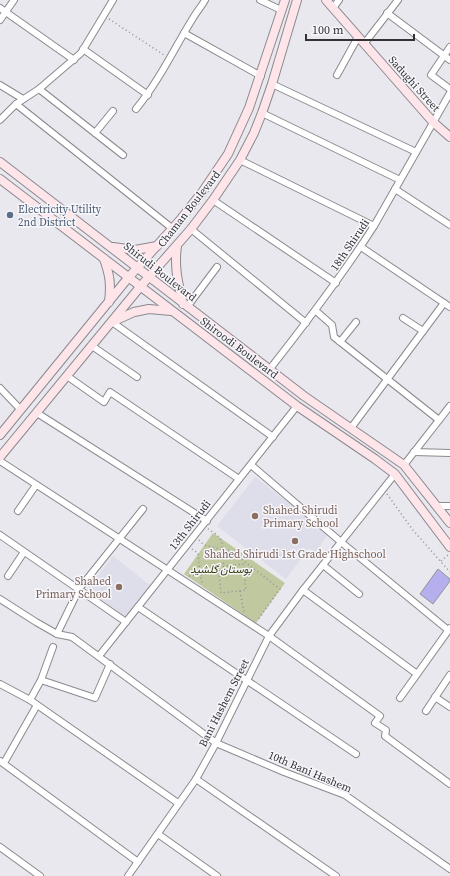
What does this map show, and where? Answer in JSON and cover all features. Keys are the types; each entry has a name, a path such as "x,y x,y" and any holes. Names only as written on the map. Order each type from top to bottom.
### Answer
{"main road":[{"name":"Chaman Boulevard","path":"0,435 110,302 128,278 173,229 203,191 228,154 249,108 261,76 284,0"},
{"name":"Chaman Boulevard","path":"0,457 148,277 191,229 240,160 254,133 262,113 297,0"},
{"name":"Sadughi Street","path":"326,0 433,122 450,137"},
{"name":"Shirudi Boulevard","path":"0,162 112,247 185,306 269,370 404,465 450,523"},
{"name":"Shiroodi Boulevard","path":"0,179 297,406 395,474 450,547"},
{"path":"177,245 175,257 176,274 185,306"},
{"path":"112,247 135,250 158,246"},
{"path":"104,258 109,272 111,286 110,302"},
{"path":"112,322 134,312 149,309 171,311"}],"street":[{"path":"0,20 14,0"},
{"path":"0,120 16,104 39,89 74,60 83,49 112,2 105,0"},
{"path":"136,109 148,95 184,33 206,0"},
{"path":"260,0 281,10"},
{"path":"333,8 339,0"},
{"path":"338,75 361,41 398,0"},
{"path":"0,8 74,60"},
{"path":"387,13 450,60"},
{"path":"184,33 261,76"},
{"path":"450,46 431,75 450,89"},
{"path":"83,49 148,95"},
{"path":"272,84 416,152"},
{"path":"0,85 23,99"},
{"path":"39,89 123,155"},
{"name":"18th Shirudi","path":"269,370 316,311 361,247 450,93"},
{"path":"16,104 173,229"},
{"path":"95,133 113,111"},
{"path":"262,113 400,180"},
{"path":"240,160 374,226"},
{"path":"395,189 450,225"},
{"path":"213,200 336,283"},
{"path":"191,229 306,324"},
{"path":"361,247 450,307"},
{"path":"185,306 216,267"},
{"path":"351,428 444,303"},
{"path":"316,311 332,324 333,336 439,420"},
{"path":"402,318 423,330"},
{"path":"112,322 273,437"},
{"path":"340,342 356,322"},
{"path":"92,346 137,377"},
{"path":"67,376 104,402 110,392 239,479"},
{"path":"0,388 21,410"},
{"name":"13th Shirudi","path":"99,656 297,406"},
{"path":"404,465 450,406"},
{"path":"37,413 205,523"},
{"path":"414,452 450,453"},
{"path":"0,461 269,636 380,716 376,723 386,730 385,736 450,784"},
{"path":"251,465 341,542 449,629 400,698"},
{"name":"Bani Hashem Street","path":"128,876 196,779 216,744 269,636 303,590 395,474"},
{"path":"18,511 36,485"},
{"path":"436,506 450,506"},
{"path":"58,634 79,589 143,509"},
{"path":"0,535 126,622"},
{"path":"8,576 24,552"},
{"path":"323,565 358,594"},
{"path":"303,590 417,674"},
{"name":"10th Bani Hashem","path":"0,599 58,634 72,637 216,744 345,795 450,869"},
{"path":"138,608 356,754"},
{"path":"30,700 41,680 53,647"},
{"path":"41,680 95,698 110,664"},
{"path":"426,711 450,675"},
{"path":"0,684 30,700 178,803"},
{"path":"435,697 450,707"},
{"path":"37,705 2,762 138,862"},
{"path":"196,779 336,876"},
{"path":"158,834 216,876"},
{"path":"0,847 40,876"}],"path":[{"path":"104,16 170,59"},
{"path":"383,490 412,529 450,572"},
{"path":"205,523 220,538 224,550 222,557 224,566"},
{"path":"194,536 204,545 232,552 280,589 256,623"},
{"path":"187,546 198,553 200,575 204,588 201,593"},
{"path":"441,561 450,553"},
{"path":"243,564 246,590 221,593 218,567 243,564 245,562"},
{"path":"184,581 187,577 219,573"},
{"path":"240,591 245,616 243,619"}],"shaded area":[{"path":"255,477 329,533 315,553 309,548 286,579 217,526"},
{"name":"Shahed Primary School","path":"113,556 151,586 125,618 88,589"}],"green space":[{"name":"بوستان گلشید","path":"213,533 285,583 256,623 184,574"}],"building":[{"path":"438,569 450,579 450,581 433,604 420,594"}],"place":[{"name":"Electricity Utility 2nd District","path":"10,215"},
{"name":"Shahed Shirudi Primary School","path":"255,516"},
{"name":"Shahed Shirudi 1st Grade Highschool","path":"295,541"},
{"name":"Shahed Primary School","path":"119,587"}]}
